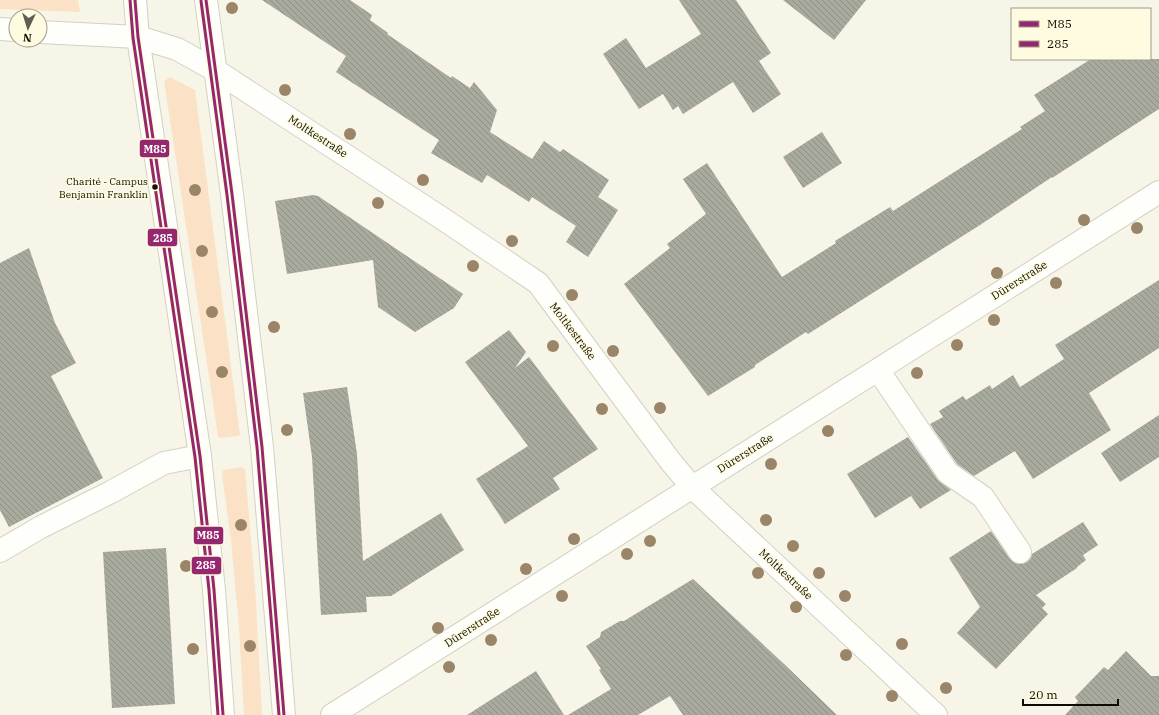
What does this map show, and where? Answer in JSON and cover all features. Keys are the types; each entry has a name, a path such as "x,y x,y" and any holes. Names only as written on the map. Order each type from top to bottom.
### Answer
{"street":[{"path":"134,0 138,37 200,456 214,590 223,715"},
{"path":"206,0 237,230 262,447 284,715"},
{"name":"Moltkestraße","path":"48,32 138,37 177,49 215,70 443,218 538,283 671,462 692,487 936,715"},
{"name":"Dürerstraße","path":"332,715 1159,192"},
{"path":"878,370 948,473 983,497 1020,552"},
{"path":"0,550 164,463 200,456"}],"shaded area":[{"path":"0,0 78,0 80,12 48,11 48,8 0,9"},
{"path":"170,77 195,90 240,435 238,436 220,438 218,436 164,81"},
{"path":"242,467 245,469 255,586 262,715 244,715 239,627 231,540 222,475 223,470"}],"building":[{"path":"262,0 350,0 372,15 370,20 388,33 387,34 451,78 452,76 470,88 474,82 497,110 490,132 532,159 544,141 560,152 563,149 609,180 598,197 618,210 588,257 566,242 576,226 532,197 529,202 487,175 482,183 431,153 439,140 336,72 346,56"},
{"path":"679,0 736,0 771,53 759,61 781,94 753,113 733,82 683,114 678,106 673,110 663,94 639,109 603,54 626,38 646,68 701,34"},
{"path":"783,0 866,0 834,40"},
{"path":"1159,59 1159,109 980,225 808,334 806,332 755,365 755,367 708,396 624,284 670,248 667,244 706,214 683,179 707,163 782,277 836,243 835,241 890,207 893,211 1022,129 1020,127 1045,111 1034,95 1089,60"},
{"path":"822,132 842,163 803,188 783,157"},
{"path":"313,195 318,196 463,294 454,308 415,332 378,307 373,260 287,274 275,201"},
{"path":"29,248 55,323 76,363 51,376 103,478 9,527 0,510 0,263"},
{"path":"1159,280 1159,348 1089,393 1111,430 1033,479 1015,451 974,476 957,464 930,424 943,417 939,411 963,396 966,400 990,385 992,389 1013,375 1020,387 1064,359 1055,345"},
{"path":"509,330 526,352 515,368 529,357 598,449 553,478 560,489 505,524 476,479 528,446 465,362"},
{"path":"347,387 357,454 363,561 441,513 464,550 391,596 366,597 367,612 321,615 312,457 303,393"},
{"path":"1159,415 1159,457 1120,482 1101,453"},
{"path":"908,437 938,480 951,490 920,509 911,496 875,518 847,474"},
{"path":"1083,522 1098,545 1083,555 1086,560 1077,568 1036,595 1046,604 1042,608 1048,614 996,669 957,633 980,607 949,558 991,531 1010,559 1015,563 1021,564 1027,562 1031,558 1032,554"},
{"path":"166,548 175,704 112,708 103,552"},
{"path":"693,579 837,715 683,715 670,696 638,715 568,715 611,689 599,670 601,669 586,646 600,637 601,632 620,621 624,621"},
{"path":"1126,651 1151,676 1159,676 1159,715 1065,715 1078,701 1075,697 1104,667 1108,670"},
{"path":"536,671 564,715 467,715"}],"transit line":[{"name":"285","path":"130,0 133,38 195,457 209,590 218,715"},
{"name":"M85","path":"135,0 138,37 200,456 214,590 223,715"},
{"name":"M85","path":"206,0 232,194 262,447 284,715"},
{"name":"285","path":"201,1 227,195 257,447 279,715"}],"place":[{"name":"Charité - Campus Benjamin Franklin","path":"155,187"}]}
